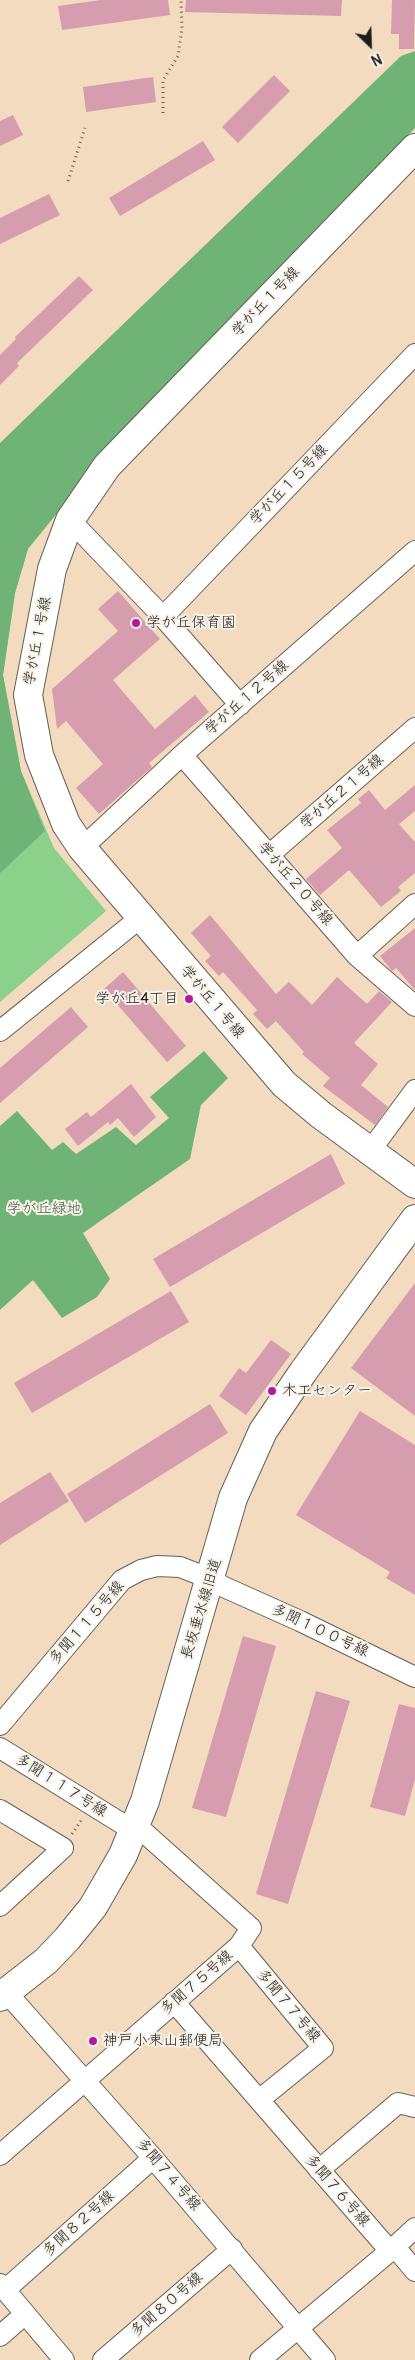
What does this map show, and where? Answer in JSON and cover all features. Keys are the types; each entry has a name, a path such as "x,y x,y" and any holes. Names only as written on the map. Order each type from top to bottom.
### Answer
{"street":[{"name":"学が丘１号線","path":"415,148 107,466 70,520 52,569 28,695 39,755 66,824 82,848 284,1084 415,1184"},
{"name":"学が丘１５号線","path":"163,617 415,354"},
{"path":"70,520 163,617 240,705"},
{"name":"学が丘１２号線","path":"82,848 182,755 415,551"},
{"name":"学が丘２１号線","path":"269,855 415,728"},
{"name":"学が丘２０号線","path":"182,755 358,956 415,1006"},
{"path":"358,956 415,904"},
{"path":"0,1031 140,918"},
{"path":"370,1151 415,1090"},
{"name":"長坂垂水線旧道","path":"218,1583 233,1498 263,1431 303,1372 415,1219"},
{"name":"長坂垂水線旧道","path":"6,2003 93,1907 136,1828 218,1583 254,1487 279,1434 306,1393 415,1246"},
{"name":"多聞１１５号線","path":"0,1725 122,1580 141,1570 157,1566 180,1567 218,1583"},
{"name":"多聞１００号線","path":"218,1583 415,1677"},
{"name":"多聞１１７号線","path":"0,1748 91,1805 136,1828"},
{"path":"0,1810 63,1848 0,1906"},
{"name":"多聞７５号線","path":"0,2155 239,1946 252,1928 136,1828"},
{"name":"多聞７７号線","path":"239,1946 323,2048 259,2100"},
{"name":"多聞７６号線","path":"174,2002 320,2170 392,2249 415,2271"},
{"name":"多聞７４号線","path":"6,2003 85,2080 326,2360"},
{"path":"320,2170 398,2103 415,2108"},
{"name":"多聞８２号線","path":"3,2287 153,2158"},
{"path":"260,2360 415,2228"},
{"name":"多聞８０号線","path":"103,2360 232,2249"},
{"path":"3,2287 64,2360"},
{"path":"0,2336 25,2314"}],"path":[{"path":"163,113 163,80 178,56 181,38 180,0"},
{"path":"68,181 84,128"},
{"path":"63,1848 91,1805"}],"green space":[{"path":"415,51 415,128 115,442 28,549 15,593 3,675 21,771 45,831 0,873 0,443 401,56"},
{"path":"28,549 15,593 3,675 21,771 54,848 106,911 0,1002 0,564"},
{"name":"学が丘緑地","path":"204,1051 228,1078 201,1105 190,1159 83,1233 110,1279 97,1297 62,1318 33,1280 0,1310 0,1126 17,1111 52,1150 63,1142 76,1154 116,1127 136,1145 169,1118 150,1097"}],"building":[{"path":"101,0 168,0 170,15 62,30 58,6"},
{"path":"186,0 342,0 341,16 185,12"},
{"path":"392,0 415,0 414,49 399,49 399,34 391,34"},
{"path":"274,75 290,91 238,143 222,127"},
{"path":"153,77 156,102 86,112 83,87"},
{"path":"13,115 23,135 0,146 0,121"},
{"path":"203,141 215,160 120,216 109,198"},
{"path":"49,194 60,215 0,244 0,218"},
{"path":"79,276 93,290 17,363 19,366 0,385 0,355 16,339 15,337"},
{"path":"118,591 160,639 113,680 155,729 195,695 209,712 149,763 152,767 99,814 76,788 103,764 66,721 57,729 52,689 118,631 98,609"},
{"path":"415,785 415,811 399,824 415,842 415,873 398,887 401,891 381,907 349,870 320,895 306,879 342,848 327,830 361,803 358,799 369,790 385,810"},
{"path":"210,915 276,994 289,982 312,1005 337,977 367,1004 379,991 392,1002 354,1043 378,1064 361,1085 388,1107 375,1125 323,1086 330,1078 302,1054 304,1052 276,1021 267,1029 253,1014 257,1010 223,972 219,976 205,961 211,956 191,933"},
{"path":"415,928 415,990 396,968 392,971 380,956"},
{"path":"123,972 186,1046 167,1062 104,989"},
{"path":"71,1007 88,1027 0,1103 0,1068"},
{"path":"131,1084 156,1117 134,1137 118,1118 110,1125 108,1122 78,1146 65,1129 87,1112 91,1117"},
{"path":"331,1154 345,1184 170,1287 153,1259"},
{"path":"415,1283 415,1416 351,1368"},
{"path":"171,1291 189,1322 32,1413 14,1383"},
{"path":"271,1340 291,1354 246,1415 219,1396 239,1368 246,1373"},
{"path":"210,1404 228,1433 85,1523 67,1494"},
{"path":"360,1411 415,1445 415,1595 386,1578 390,1572 296,1515"},
{"path":"50,1472 69,1501 0,1545 0,1503"},
{"path":"243,1636 276,1646 226,1817 192,1808"},
{"path":"316,1691 350,1701 288,1904 256,1894"},
{"path":"399,1704 415,1708 415,1779 405,1816 370,1807"}],"place":[{"name":"学が丘保育園","path":"136,623"},
{"name":"学が丘4丁目","path":"189,999"},
{"name":"木工センター","path":"272,1391"},
{"name":"神戸小束山郵便局","path":"93,2041"}]}
